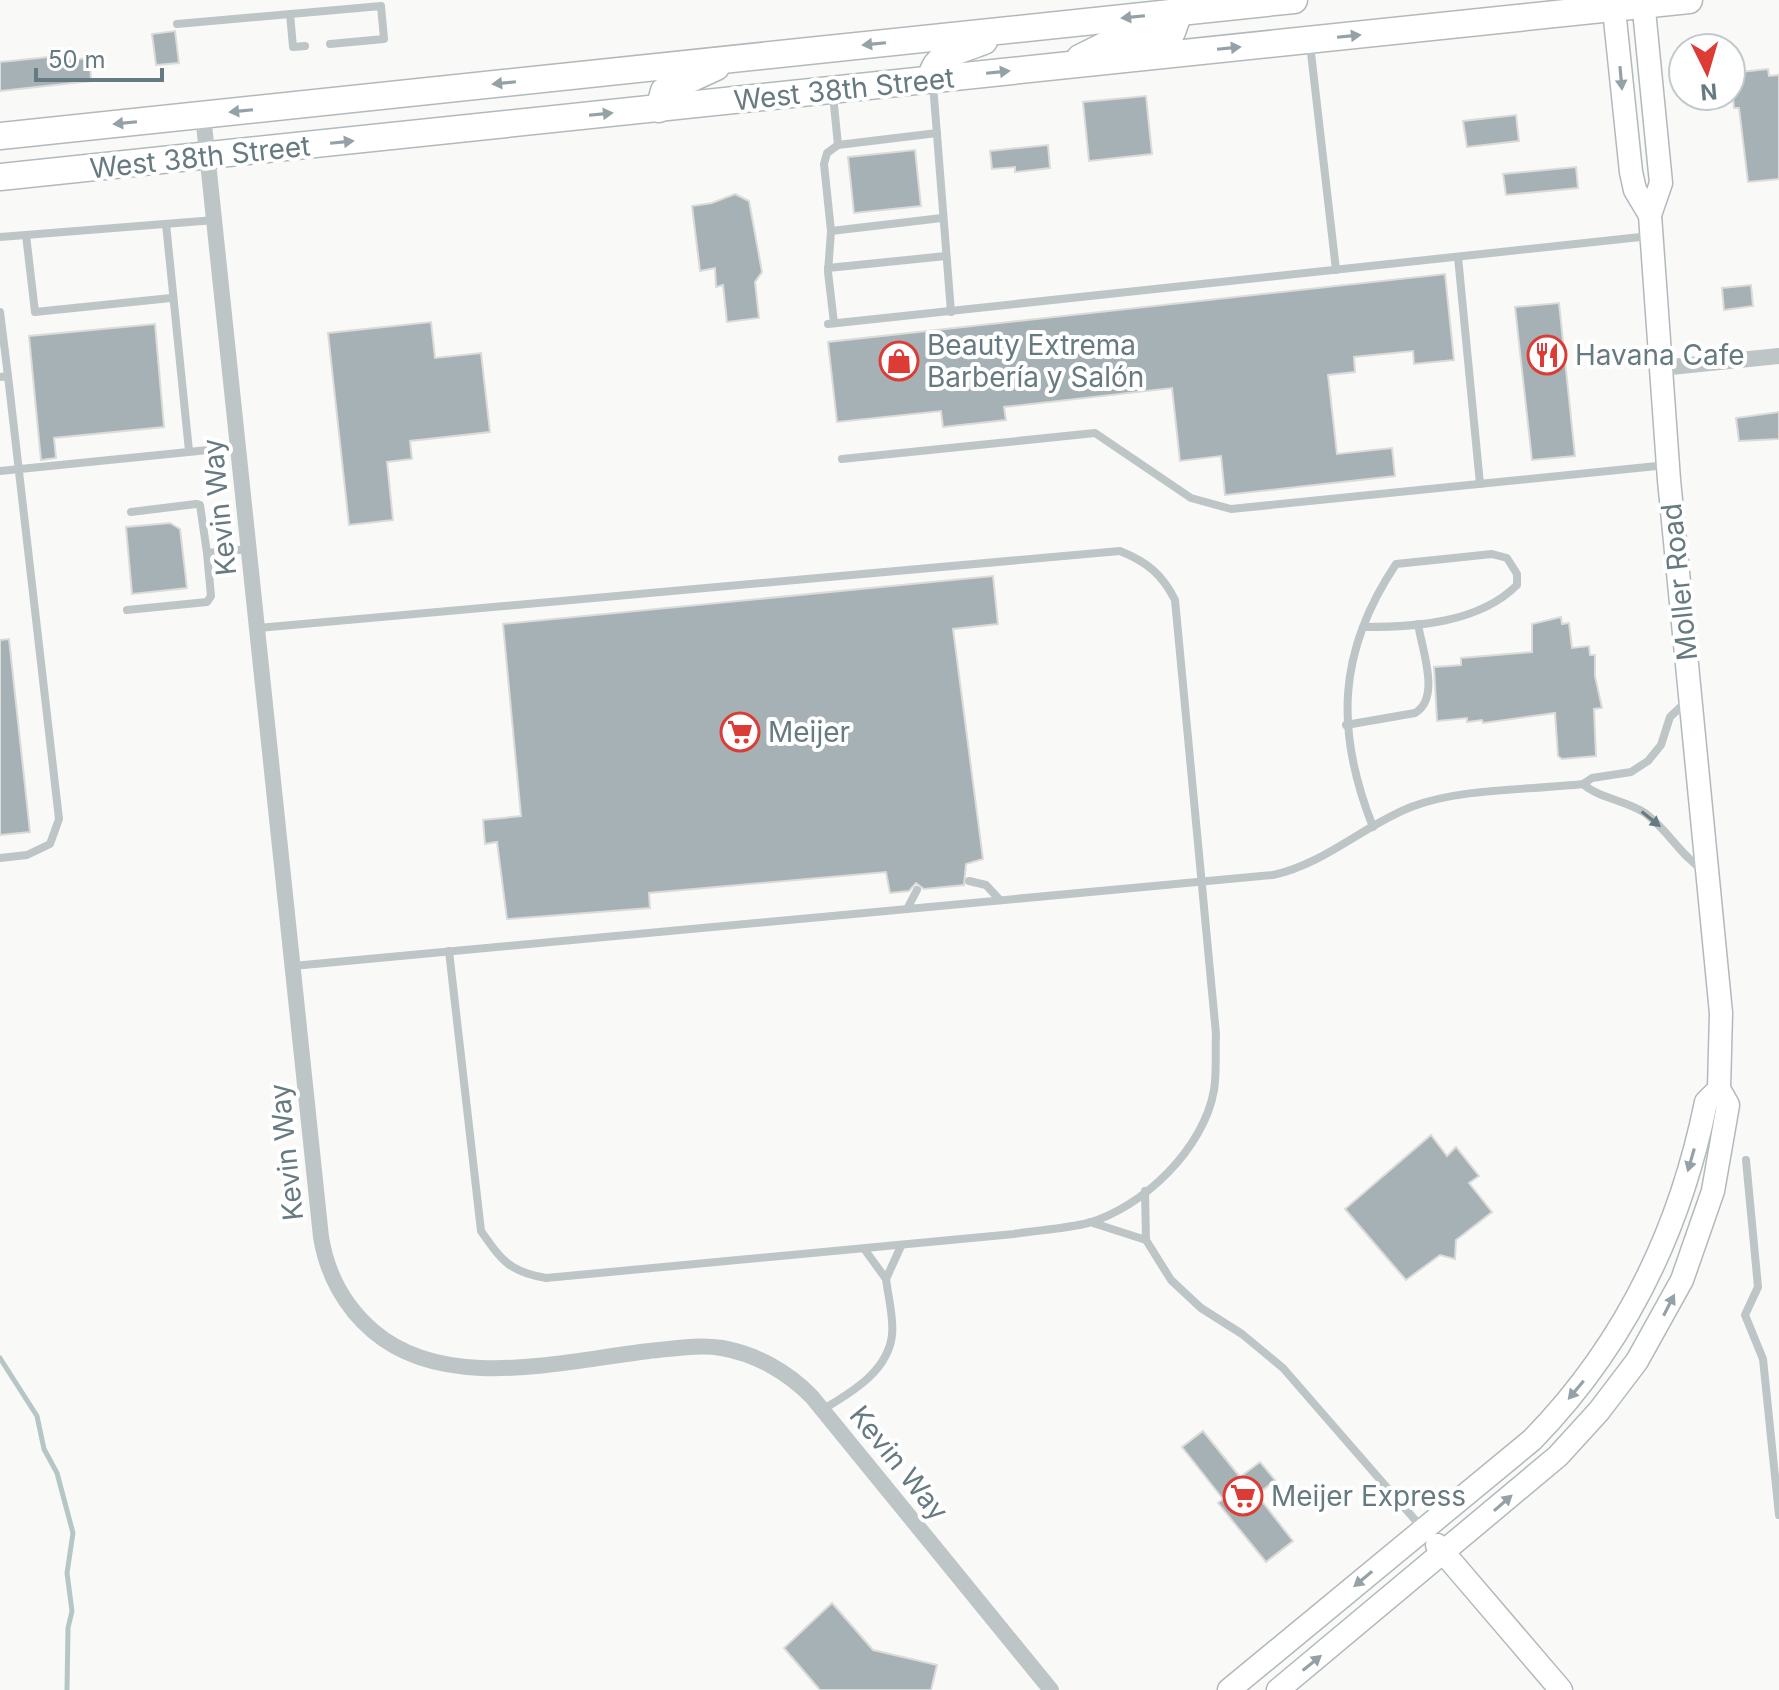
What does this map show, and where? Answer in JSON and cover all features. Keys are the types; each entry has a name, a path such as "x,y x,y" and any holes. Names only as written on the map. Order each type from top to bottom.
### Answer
{"main road":[{"name":"West 38th Street","path":"0,136 1294,0"},
{"name":"West 38th Street","path":"0,177 1310,40 1614,4 1689,0"},
{"name":"Moller Road","path":"1643,2 1661,183 1650,225"},
{"name":"Moller Road","path":"1278,1690 1558,1456 1619,1386 1653,1335 1693,1252 1713,1191 1728,1105 1719,1089 1721,1013 1668,465 1650,225 1631,172 1614,4"},
{"path":"1066,65 1112,42 1172,32 1179,12"},
{"path":"932,80 932,69 938,60 1014,29"},
{"path":"659,109 664,91 730,61"},
{"path":"1229,1690 1532,1440 1575,1393 1612,1344 1655,1264 1686,1177 1706,1102 1719,1089"},
{"path":"1423,1530 1561,1690"}],"street":[{"name":"Kevin Way","path":"203,115 322,1246 339,1290 357,1315 380,1337 429,1363 476,1369 698,1346 722,1348 774,1367 806,1391 1051,1690"},
{"path":"1661,368 1779,356"}],"lane":[{"path":"177,24 381,6 384,39 330,44"},
{"path":"290,14 293,47 305,46"},
{"path":"1310,40 1336,270"},
{"path":"932,80 951,312"},
{"path":"833,90 838,145"},
{"path":"937,133 838,145 827,153 824,164 831,231 828,268 831,324 1458,257 1650,225"},
{"path":"831,231 942,218"},
{"path":"0,237 216,220"},
{"path":"166,224 171,298 189,451"},
{"path":"26,235 35,312 171,298"},
{"path":"828,268 946,256"},
{"path":"1458,257 1480,484"},
{"path":"0,312 4,376 19,469 59,819 50,844 27,855 0,858"},
{"path":"842,459 1095,433 1191,498 1231,509 1668,465"},
{"path":"0,471 239,446"},
{"path":"127,610 207,602 211,596 200,505 131,512"},
{"path":"207,553 250,549"},
{"path":"258,628 1120,551 1143,561 1164,578 1175,600 1203,879 1216,1034 1214,1090 1200,1134 1131,1203 1090,1222 901,1246 546,1278 521,1274 500,1258 481,1231 449,951"},
{"path":"1365,627 1418,624 1477,612 1505,598 1517,585 1517,574 1507,558 1492,554 1396,564 1383,584 1357,646 1347,696 1346,725 1350,756 1373,827"},
{"path":"1346,725 1415,713 1425,707 1430,695 1418,624"},
{"path":"293,966 1286,872 1412,807 1438,800 1583,784 1592,778 1631,772 1648,761 1661,745 1670,717 1690,698"},
{"path":"1583,784 1645,814 1670,836 1686,859 1707,873"},
{"path":"969,881 986,885 999,899"},
{"path":"907,909 917,890"},
{"path":"1746,1160 1758,1287 1745,1315 1763,1359 1779,1515"},
{"path":"1145,1191 1146,1240 1171,1280 1191,1299 1283,1368 1423,1530"},
{"path":"1090,1222 1146,1240"},
{"path":"886,1279 901,1246"},
{"path":"822,1410 857,1388 882,1363 892,1335 886,1279 865,1250"}],"building":[{"path":"175,31 179,63 156,65 152,34"},
{"path":"68,55 69,60 90,58 91,81 0,91 0,62"},
{"path":"1768,69 1769,76 1779,75 1779,179 1748,182 1739,112 1747,112 1747,71"},
{"path":"1146,96 1152,154 1089,161 1083,102"},
{"path":"1516,115 1519,141 1467,147 1463,121"},
{"path":"1048,145 1050,168 1015,172 1015,167 992,169 990,151"},
{"path":"915,150 921,206 854,213 848,157"},
{"path":"1576,167 1578,188 1506,195 1503,174"},
{"path":"735,194 749,201 762,272 755,282 759,318 727,322 723,285 716,287 715,268 700,271 692,206 712,203"},
{"path":"1445,274 1454,360 1414,364 1413,351 1354,357 1355,372 1328,375 1337,454 1392,448 1395,476 1225,495 1221,456 1180,461 1172,388 1004,407 1006,420 943,427 941,411 837,422 828,342"},
{"path":"1751,285 1753,306 1724,310 1722,288"},
{"path":"1559,303 1575,456 1532,460 1515,307"},
{"path":"431,322 435,358 481,353 490,432 410,441 412,459 387,462 393,520 349,525 328,333"},
{"path":"155,324 164,427 54,438 56,458 41,460 29,336"},
{"path":"1779,412 1779,439 1739,441 1736,418"},
{"path":"170,523 180,529 187,588 132,594 126,527"},
{"name":"Meijer","path":"993,576 998,624 953,629 983,859 966,864 964,885 924,889 916,883 909,891 890,893 886,872 649,893 650,908 507,919 497,842 485,844 483,820 521,816 503,624"},
{"path":"1561,617 1562,624 1569,623 1572,648 1589,646 1590,655 1595,655 1595,676 1602,708 1594,709 1596,756 1562,759 1558,756 1555,713 1483,723 1482,720 1467,722 1467,718 1437,721 1434,667 1461,665 1461,658 1532,652 1532,624"},
{"path":"9,639 30,832 0,835 0,640"},
{"path":"1431,1135 1447,1156 1456,1147 1479,1176 1469,1183 1492,1212 1456,1240 1455,1259 1440,1255 1406,1280 1345,1209"},
{"path":"1203,1431 1240,1477 1260,1462 1275,1480 1257,1495 1293,1541 1266,1562 1218,1503 1223,1499 1182,1447"},
{"path":"832,1603 873,1650 937,1665 931,1690 820,1690 784,1648"}],"waterway":[{"path":"0,1358 37,1416 44,1449 57,1473 73,1533 67,1573 72,1611 68,1628 67,1690"}],"place":[{"name":"Havana Cafe","path":"1547,355"},
{"name":"Beauty Extrema Barbería y Salón","path":"899,361"},
{"name":"Meijer","path":"740,732"},
{"name":"Meijer Express","path":"1243,1496"}]}
